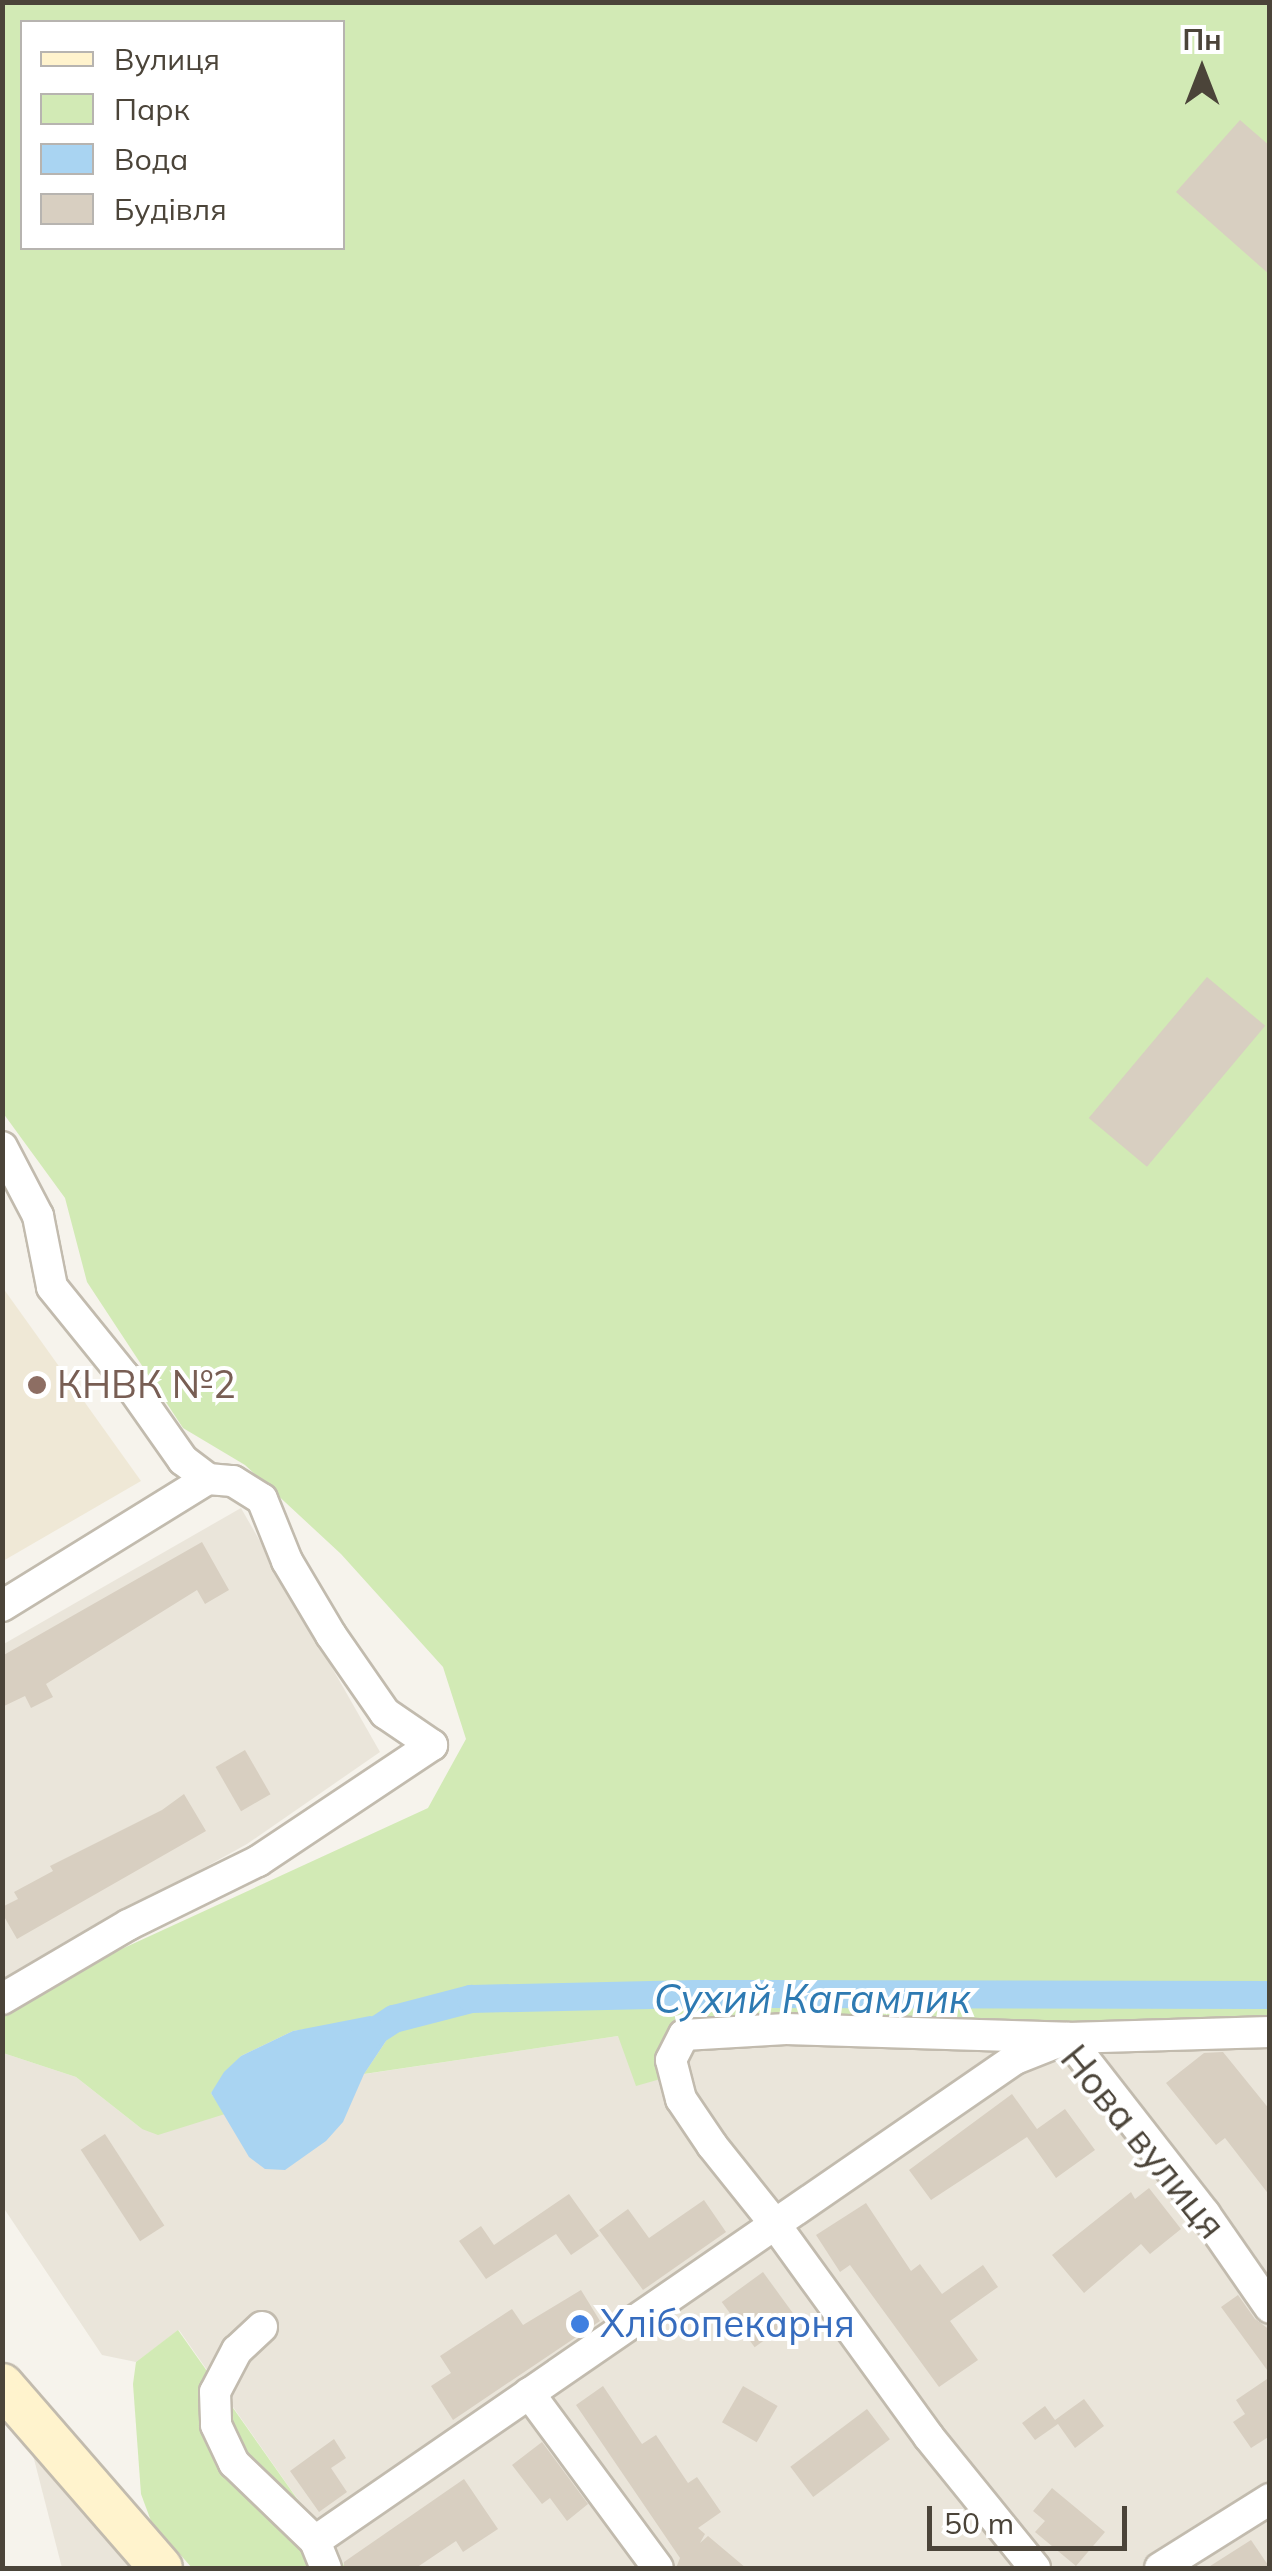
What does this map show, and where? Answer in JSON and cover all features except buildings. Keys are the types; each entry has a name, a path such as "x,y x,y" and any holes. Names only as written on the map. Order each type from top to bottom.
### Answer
{"main road":[{"path":"2,2386 161,2568"}],"street":[{"path":"2,1148 38,1216 52,1287 124,1376 183,1460 208,1479"},
{"path":"2,1606 208,1479 233,1480 262,1498 287,1561 331,1635 385,1713 432,1745 258,1861 128,1924 2,2000"},
{"name":"Нова вулиця","path":"775,2224 712,2146 681,2099 671,2060 684,2034 786,2029 1068,2038 1205,2214 1270,2308"},
{"path":"262,2327 238,2350 214,2392 216,2425 234,2463 320,2555 529,2393 1015,2059 1068,2038 1270,2032"},
{"path":"775,2224 928,2438 1036,2568"},
{"path":"529,2393 658,2568"},
{"path":"1160,2568 1270,2498"}],"shaded area":[{"name":"КНВК №2","path":"3,1288 141,1481 2,1561"},
{"path":"241,1508 380,1752 247,1844 3,1979 2,1645"},
{"path":"1269,2023 1269,2568 346,2568 179,2330 136,2362 102,2355 3,2207 3,2053 76,2077 142,2129 224,2114 241,2056 293,2031 386,2041 365,2074 618,2036 665,2048"},
{"path":"25,2424 159,2568 62,2568"}],"green space":[{"path":"3,3 1269,3 1269,2023 676,2024 664,2078 636,2086 618,2036 364,2074 386,2041 391,2022 385,2018 293,2031 241,2056 211,2093 225,2114 158,2135 142,2129 76,2077 3,2053 2,2004 428,1808 466,1739 443,1667 341,1554 245,1465 183,1428 87,1282 65,1198 3,1113"},
{"path":"178,2330 346,2568 192,2568 151,2521 141,2494 133,2384 136,2362"}],"water":[{"path":"370,2016 389,2020 386,2041 364,2074 343,2122 326,2141 285,2170 265,2169 249,2157 211,2093 224,2072 241,2056 293,2031"}],"waterway":[{"name":"Сухий Кагамлик","path":"363,2039 394,2019 471,1999 695,1994 1270,1995"}],"place":[{"name":"КНВК №2","path":"37,1385"},
{"name":"Хлібопекарня","path":"580,2324"}]}
